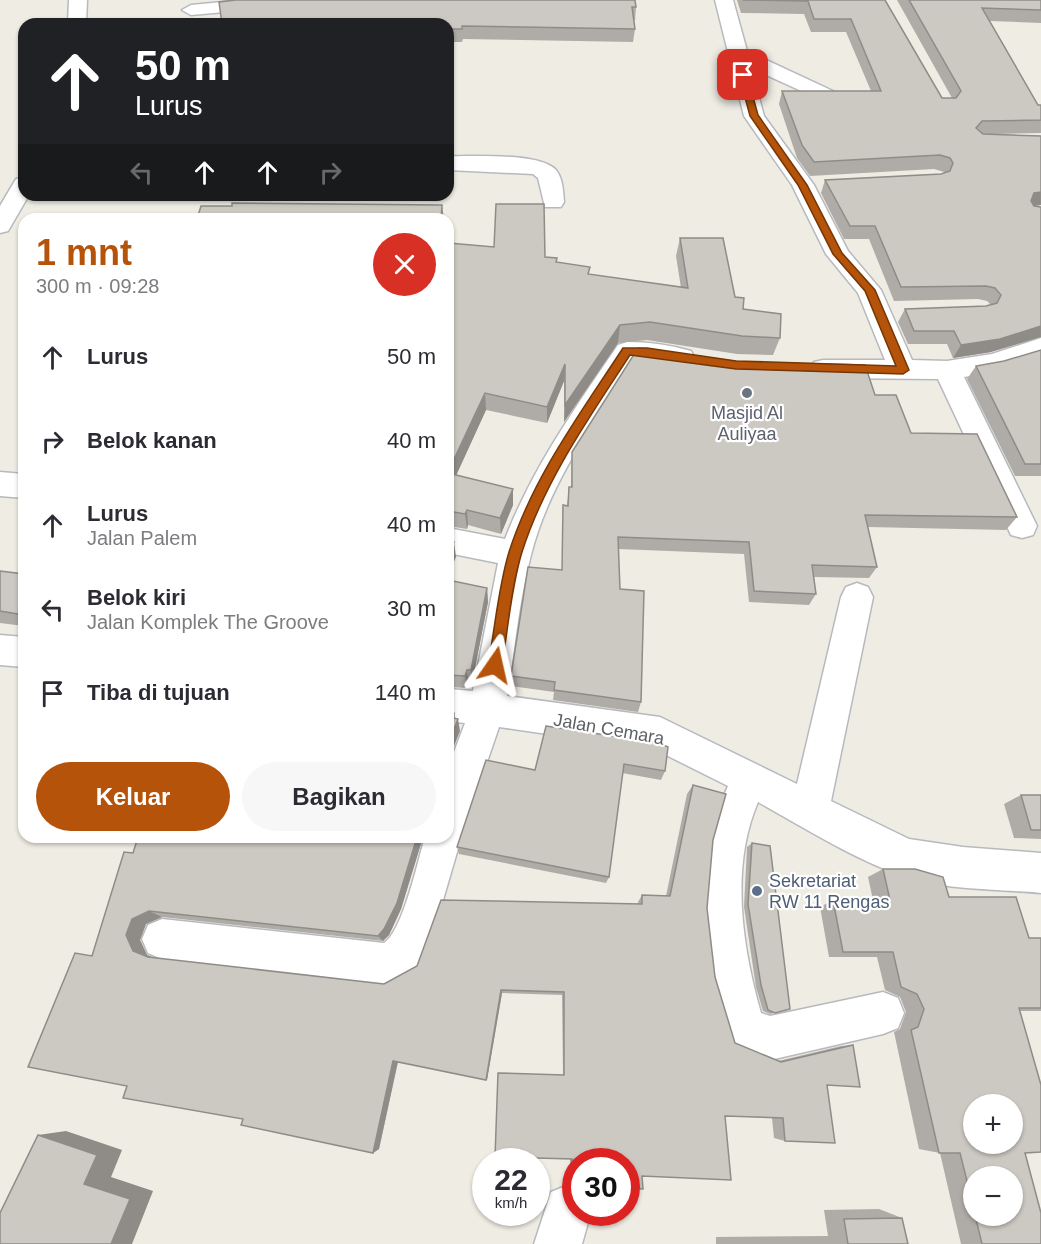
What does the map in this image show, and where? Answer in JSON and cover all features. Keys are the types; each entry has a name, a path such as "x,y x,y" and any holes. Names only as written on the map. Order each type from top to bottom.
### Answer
{"street":[{"path":"77,18 78,0"},
{"path":"192,11 304,0"},
{"path":"724,0 754,116 803,185 838,254 869,290 881,312 903,370"},
{"path":"737,54 828,96"},
{"path":"454,164 530,166 544,171 549,176 553,202"},
{"path":"803,185 826,184"},
{"path":"0,226 18,194"},
{"path":"881,312 909,311"},
{"path":"796,368 947,370 995,363 1041,347"},
{"path":"454,805 487,709 515,554 532,509 559,454 627,351 647,351 704,362"},
{"path":"947,370 1022,526"},
{"path":"0,484 18,486"},
{"path":"454,541 515,554"},
{"path":"810,810 857,597"},
{"path":"0,650 18,652"},
{"name":"Jalan Cemara","path":"454,706 660,734 750,778 853,834 907,858 942,865 1041,873"},
{"path":"750,778 729,833 724,888 725,943 744,1028 770,1038 883,1013"},
{"path":"162,939 388,964 404,954 417,927 442,843"}],"building":[{"path":"236,0 635,0 636,7 632,7 635,29 462,26 462,29 454,29 454,18 221,18 219,2"},
{"path":"743,0 885,0 942,98 956,98 961,91 909,0 1041,0 1041,10 982,8 1038,105 1041,105 1041,120 982,121 976,128 983,134 1041,136 1041,192 1034,193 1031,201 1034,206 1041,207 1041,326 1000,339 961,345 954,331 914,331 905,309 986,306 997,303 1001,295 995,288 986,286 901,287 875,226 850,226 825,180 941,174 950,171 953,163 950,158 940,155 814,162 802,145 782,91 881,91 851,19 814,19 808,1"},
{"path":"232,203 442,205 441,213 199,213 201,206 232,206"},
{"path":"496,204 544,204 545,257 557,258 556,262 590,267 588,274 688,288 680,238 723,238 735,297 744,298 743,309 781,314 780,338 742,336 650,322 620,325 565,405 565,364 547,407 485,393 454,459 454,243 494,247"},
{"path":"638,348 741,362 865,365 875,395 896,395 911,433 977,434 1017,517 865,515 877,567 812,565 816,594 754,591 749,542 618,537 620,589 644,591 641,702 554,690 555,682 511,676 528,567 562,570 563,505 568,506 569,487 572,487 572,452"},
{"path":"1041,350 1041,464 1025,464 976,366 1004,361"},
{"path":"454,474 513,489 500,518 467,510 465,514 454,512"},
{"path":"0,571 18,573 18,614 0,611"},
{"path":"454,581 487,588 471,670 467,670 465,676 454,675"},
{"path":"546,726 659,743 668,747 665,771 624,764 609,877 457,847 486,760 535,770"},
{"path":"693,785 726,794 713,840 707,908 715,977 735,1043 781,1062 853,1045 860,1087 827,1085 835,1143 785,1141 783,1118 725,1116 731,1180 642,1176 643,1189 640,1189 640,1148 562,1148 562,1159 550,1158 550,1148 495,1148 498,1073 564,1075 564,992 501,990 486,1080 393,1061 373,1153 241,1125 243,1119 123,1098 127,1086 28,1067 75,953 92,956 124,852 133,853 136,843 415,843 397,903 378,936 149,911 132,919 126,935 133,951 148,957 384,984 417,966 441,900 642,904 642,895 670,896"},
{"path":"1021,795 1041,795 1041,830 1031,830"},
{"path":"752,843 770,846 790,1009 775,1013 768,1010 761,985 748,904"},
{"path":"883,869 915,869 943,877 949,897 1016,897 1029,938 1041,938 1041,1008 1019,1008 1041,1085 1041,1152 1025,1153 1041,1213 1041,1244 982,1244 978,1226 1023,1226 1023,1166 963,1166 960,1153 939,1153 911,1030 918,1027 924,1009 917,994 901,987 893,952 843,952 833,900 890,900"},
{"path":"38,1135 97,1155 84,1184 130,1199 111,1244 0,1244 0,1213"},
{"path":"902,1218 908,1244 848,1244 844,1219"}],"place":[{"name":"Masjid Al Auliyaa","path":"747,393"},
{"name":"Sekretariat RW 11 Rengas","path":"757,891"}],"route":[{"path":"495,665 515,554 532,509 559,454 627,351 647,351 736,365 903,370 881,312 869,290 838,254 824,231 803,185 760,121 754,116 743,75"}]}
